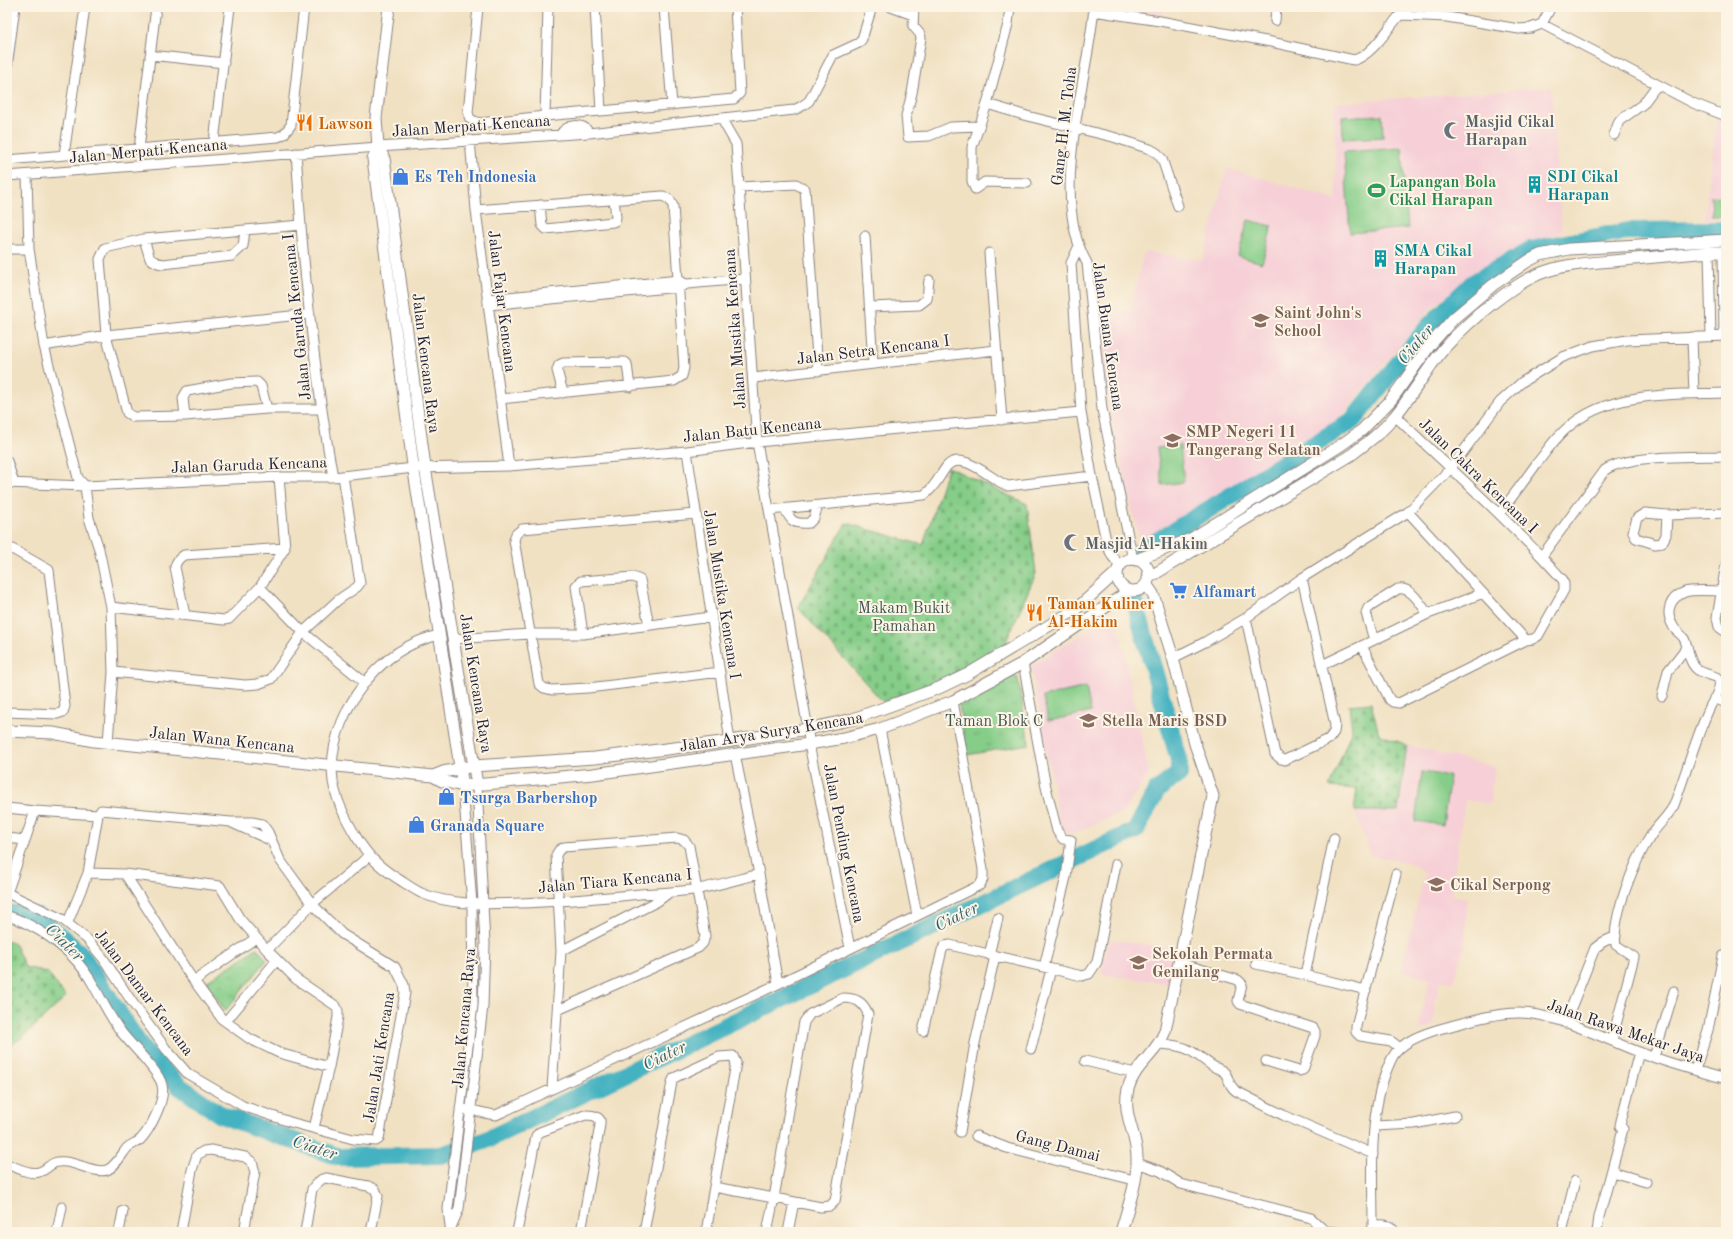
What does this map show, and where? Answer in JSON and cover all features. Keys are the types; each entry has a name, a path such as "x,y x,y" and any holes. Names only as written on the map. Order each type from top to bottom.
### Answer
{"street":[{"path":"7,67 15,7"},
{"path":"64,155 84,7"},
{"path":"138,149 156,7"},
{"path":"214,142 230,7"},
{"path":"7,160 278,136 284,134 291,124 304,7"},
{"name":"Jalan Kencana Raya","path":"389,7 376,118 378,146 384,158 419,468 440,635 461,768 472,904 473,1005 448,1209 450,1230"},
{"path":"478,7 468,113 470,119 479,123 734,100 739,96 735,7"},
{"path":"545,116 548,7"},
{"path":"595,7 601,111"},
{"path":"664,7 672,105"},
{"name":"Jalan Merpati Kencana","path":"7,176 378,146 589,133 794,110 809,101 833,55 859,43 862,39 872,7"},
{"path":"891,7 914,11 913,26 920,34 921,38 912,93 906,116 908,137 929,136 950,127 979,126"},
{"path":"1010,7 1008,24 987,104 972,147 972,181 975,189 985,182 1027,183"},
{"path":"1275,21 1276,7"},
{"path":"1093,9 1271,42 1354,60 1361,58 1369,51 1399,16 1402,15 1447,17 1519,29 1531,28 1542,24 1551,7"},
{"name":"Gang H. M. Toha","path":"1078,248 1070,199 1076,127 1093,9"},
{"path":"1542,24 1657,85 1693,103 1726,116"},
{"path":"150,55 224,63"},
{"path":"1614,135 1619,121 1643,104 1657,85"},
{"path":"987,104 1027,116 1076,127 1150,149 1157,153 1162,159 1178,206"},
{"path":"574,114 575,126"},
{"name":"Jalan Mustika Kencana","path":"721,118 736,144 757,442 808,729"},
{"path":"560,135 564,129 575,126 585,127 589,133"},
{"name":"Jalan Fajar Kencana","path":"470,140 476,210 509,466"},
{"path":"180,145 182,162"},
{"name":"Jalan Garuda Kencana I","path":"296,153 301,225 310,314 321,409 333,477"},
{"path":"27,175 29,249 44,346 78,478 85,486 89,518 99,549 111,607 113,672 108,743"},
{"path":"739,187 796,184 805,189 818,370"},
{"path":"476,210 663,196 672,203 682,284 684,368 682,376 674,381 630,387 500,400"},
{"path":"540,205 542,225 546,229 613,222 615,221 616,217 614,199"},
{"path":"301,225 144,239 105,248 100,259 106,335 127,413 133,418 185,416 268,409 321,409"},
{"path":"144,239 150,259 163,264 232,256 243,246 245,230"},
{"path":"865,236 873,364"},
{"path":"1709,240 1711,337"},
{"path":"1173,658 1205,642 1246,618 1302,578 1408,512 1451,468 1500,402 1510,392 1522,382 1563,357 1593,346 1627,340 1725,336 1724,240 1569,249 1540,255 1524,263 1493,285 1450,322 1430,345 1391,400 1362,430 1341,445 1191,539 1134,560 1124,562 1118,569 1117,578 1119,584 1130,591 1136,591 1147,581 1351,455 1380,432 1395,416 1446,346 1464,328 1492,305 1533,276 1571,265 1709,252 1724,252"},
{"name":"Jalan Buana Kencana","path":"1078,248 1071,263 1081,412 1092,476 1108,545 1118,569"},
{"name":"Jalan Buana Kencana","path":"1078,248 1087,263 1102,409 1134,560"},
{"path":"7,249 29,249"},
{"path":"989,253 1002,420"},
{"path":"488,302 745,279"},
{"path":"870,307 919,305 927,299 929,280"},
{"path":"44,346 106,335 310,314"},
{"path":"1692,338 1694,394"},
{"name":"Jalan Setra Kencana I","path":"753,378 996,350"},
{"path":"563,393 558,370 559,365 563,363 625,362 627,364 630,387"},
{"path":"185,416 183,398 187,391 231,383 257,382 261,386 268,409"},
{"path":"1499,514 1557,437 1588,413 1622,400 1641,397 1726,393"},
{"name":"Jalan Batu Kencana","path":"419,468 509,466 687,451 757,442 1081,412"},
{"name":"Jalan Cakra Kencana I","path":"1362,646 1390,700 1399,703 1526,640 1533,639 1538,636 1564,590 1563,580 1542,556 1395,416"},
{"name":"Jalan Mustika Kencana I","path":"687,451 730,741"},
{"path":"1542,556 1605,470 1613,465 1634,460 1726,456"},
{"path":"7,461 10,483"},
{"path":"769,510 924,495 930,491 948,465 958,461 971,464 1001,484 1008,486 1092,476"},
{"name":"Jalan Kencana Raya","path":"419,468 453,639 477,785 485,944 483,1006 459,1209 450,1230"},
{"name":"Jalan Garuda Kencana","path":"10,483 85,486 279,477 333,477 419,468"},
{"path":"113,672 246,685 258,684 270,679 303,632 338,600 357,587 360,583 343,476"},
{"path":"111,607 224,620 229,619 260,587 285,548 279,477"},
{"path":"785,509 790,519 798,523 809,523 814,518 818,506"},
{"path":"1408,512 1526,640"},
{"path":"1667,515 1726,513"},
{"path":"696,514 522,529 516,534 514,540 539,684 544,688 552,690 588,688 720,672"},
{"path":"7,546 49,570 66,706 63,712 57,714 7,712"},
{"path":"185,615 175,567 176,562 180,557 184,555 285,548"},
{"path":"1121,1232 1137,1163 1136,1148 1126,1113 1128,1091 1135,1073 1160,1044 1165,1031 1213,796 1195,744 1173,658 1153,594 1147,581 1146,566 1142,562 1134,560"},
{"path":"1726,564 1716,618 1719,627 1726,632"},
{"name":"Jalan Arya Surya Kencana","path":"461,768 595,758 730,741 808,729 853,719 876,712 939,688 968,674 1075,610 1118,569"},
{"path":"583,634 576,586 581,581 634,577 638,578 640,580 649,625"},
{"path":"1246,618 1277,757 1285,760 1329,739 1334,732 1335,725 1302,578"},
{"path":"260,587 303,632 364,682"},
{"path":"1374,640 1366,613 1368,608 1398,589 1402,588 1409,591 1428,614"},
{"name":"Jalan Arya Surya Kencana","path":"463,786 593,774 809,744 844,738 880,729 953,701 1023,663 1130,591"},
{"path":"1612,1040 1634,957 1617,947 1615,942 1618,914 1632,875 1650,836 1666,819 1674,805 1714,698 1719,690 1720,681 1713,676 1700,672 1696,668 1686,648 1684,637 1675,630 1669,619 1669,605 1672,600 1686,591 1722,591"},
{"path":"1322,665 1428,614 1483,593"},
{"path":"453,639 530,634 583,634 712,617"},
{"name":"Jalan Tiara Kencana I","path":"440,635 416,641 402,648 381,665 364,682 340,724 333,766 333,781 336,793 346,820 369,856 381,868 420,893 446,900 472,904 558,902 670,892 698,889 759,874"},
{"path":"1662,696 1668,671 1686,648"},
{"path":"1023,663 1046,787 1057,831 1063,839 1071,842 1048,968 1031,1049"},
{"path":"1714,698 1726,703"},
{"path":"460,1108 496,1115 778,984 980,885 983,879 983,869 953,701"},
{"name":"Jalan Pending Kencana","path":"808,729 809,744 850,948"},
{"path":"880,729 917,916"},
{"name":"Jalan Wana Kencana","path":"7,731 53,733 108,743 433,776 442,781 463,786"},
{"path":"735,754 759,874 778,984"},
{"name":"Jalan Wana Kencana","path":"433,776 461,768"},
{"name":"Jalan Jati Kencana","path":"7,808 35,811 100,812 231,822 252,822 262,824 268,832 280,860 312,904 342,934 395,967 404,985 405,993 382,1133 378,1140"},
{"path":"7,893 35,811"},
{"path":"68,922 88,873 100,812"},
{"path":"7,838 25,840"},
{"path":"552,1089 561,951 556,855 564,846 677,838 684,840 689,846 698,889 705,936 703,943 698,948 558,1010"},
{"path":"1306,974 1334,838"},
{"path":"267,950 312,904 369,856"},
{"path":"923,1031 942,950 945,946 950,945 1082,976 1089,974 1098,962 1116,864"},
{"path":"88,873 125,874 220,886 240,919 267,950 296,979 336,1006 338,1011 329,1067 314,1128"},
{"path":"125,874 194,981 222,1018 250,1039 279,1053 329,1067"},
{"path":"1396,874 1356,1026 1356,1032 1360,1036 1391,1041 1400,1048"},
{"path":"561,951 658,901 670,892"},
{"name":"Jalan Damar Kencana","path":"7,893 68,922 96,948 132,1002 188,1074 242,1106 290,1122 353,1139 378,1140"},
{"path":"7,916 33,927 57,941 79,962 94,984 118,1027 133,1048 157,1074 162,1085 163,1092 157,1111 147,1132 139,1141 130,1145 111,1167 106,1170 94,1170 64,1162 53,1162 39,1172 34,1173 7,1164"},
{"path":"960,1132 998,918"},
{"path":"1565,1023 1595,948 1603,942 1616,936"},
{"path":"194,981 256,938"},
{"path":"1695,1070 1708,1030 1723,956"},
{"path":"226,1021 277,960"},
{"path":"1180,963 1238,980 1242,984 1238,1001 1240,1004 1313,1028 1315,1031 1316,1033 1303,1070 1299,1071 1266,1061"},
{"path":"1256,964 1306,974 1366,990"},
{"path":"1654,1057 1674,991"},
{"path":"714,1187 774,1198 821,1207 830,1206 835,1201 868,1014 865,1006 853,998 843,998 810,1014 804,1022 774,1198 767,1232"},
{"name":"Jalan Rawa Mekar Jaya","path":"1372,1228 1373,1154 1375,1126 1380,1094 1393,1057 1407,1042 1436,1030 1503,1014 1531,1014 1565,1023 1612,1040 1639,1052 1726,1079"},
{"path":"1160,1044 1176,1045 1194,1052 1222,1071 1226,1075 1231,1088 1236,1091 1283,1115 1373,1154"},
{"path":"1597,1232 1599,1217 1623,1130 1620,1126 1620,1121 1639,1052"},
{"path":"644,1232 672,1082 674,1078 719,1057 732,1056 736,1063 706,1232"},
{"path":"1085,1061 1135,1073"},
{"path":"517,1232 536,1136 540,1132 585,1115 591,1115 600,1120 600,1125 581,1232"},
{"path":"1375,1126 1400,1126 1430,1122 1455,1116"},
{"name":"Gang Damai","path":"976,1136 1007,1148 1134,1180"},
{"path":"181,1232 192,1170 197,1155 204,1151 211,1150 245,1157 252,1162 255,1172 244,1232"},
{"path":"1137,1163 1160,1171 1180,1184 1311,1218 1325,1231 1336,1232"},
{"path":"1612,1172 1646,1182"},
{"path":"305,1232 312,1189 318,1182 326,1178 368,1186 378,1192 372,1232"},
{"path":"1562,1232 1575,1181"},
{"path":"788,1232 794,1202"},
{"path":"57,1232 62,1207"},
{"path":"119,1232 123,1211"},
{"path":"1372,1228 1386,1224 1393,1228 1394,1232"}],"shaded area":[{"path":"1113,7 1164,7 1163,14"},
{"path":"1551,87 1562,232 1509,250 1431,308 1340,418 1255,473 1140,542 1109,407 1098,310 1130,310 1144,252 1203,260 1227,168 1336,200 1334,103"},
{"path":"1717,117 1726,120 1726,219 1704,219"},
{"name":"Stella Maris BSD","path":"1111,616 1118,623 1149,774 1124,811 1075,833 1068,833 1060,827 1031,666"},
{"name":"Cikal Serpong","path":"1407,745 1495,767 1491,804 1465,800 1451,895 1467,898 1465,941 1454,982 1440,981 1436,998 1433,1025 1418,1031 1429,979 1401,970 1425,873 1411,863 1371,856 1354,811 1398,811"},
{"name":"Sekolah Permata Gemilang","path":"1110,939 1175,949 1170,984 1101,974"}],"green space":[{"path":"1382,115 1383,137 1343,139 1342,117"},
{"name":"Lapangan Bola Cikal Harapan","path":"1402,148 1408,228 1350,233 1344,152"},
{"path":"1711,196 1726,197 1726,216 1712,216"},
{"path":"1248,220 1272,226 1262,263 1238,256"},
{"path":"1180,445 1184,482 1162,485 1157,448"},
{"name":"Makam Bukit Pamahan","path":"948,467 1027,504 1036,573 1003,649 966,671 883,702 798,608 846,523 923,545"},
{"name":"Taman Blok C","path":"1012,676 1018,678 1029,744 967,755 959,704"},
{"path":"1086,687 1091,712 1048,721 1043,697"},
{"path":"1371,703 1379,734 1407,745 1398,811 1354,811 1357,789 1329,787 1352,730 1349,705"},
{"path":"1422,772 1450,776 1443,825 1415,821"},
{"path":"7,940 15,945 25,967 47,972 66,997 24,1036 7,1048"},
{"path":"257,948 267,960 225,1011 206,982"}],"waterway":[{"name":"Ciater","path":"1141,551 1352,421 1428,327 1473,283 1530,250 1628,231 1726,230"},
{"name":"Ciater","path":"7,913 37,916 80,953 142,1049 179,1086 221,1115 339,1157 441,1155 484,1141 1136,830 1157,790 1179,774 1179,760 1134,599"}],"place":[{"name":"Lawson","path":"305,123"},
{"name":"Masjid Cikal Harapan","path":"1452,130"},
{"name":"Es Teh Indonesia","path":"401,176"},
{"name":"SDI Cikal Harapan","path":"1534,185"},
{"name":"Lapangan Bola Cikal Harapan","path":"1376,190"},
{"name":"SMA Cikal Harapan","path":"1381,259"},
{"name":"Saint John's School","path":"1261,321"},
{"name":"SMP Negeri 11 Tangerang Selatan","path":"1173,440"},
{"name":"Masjid Al-Hakim","path":"1072,543"},
{"name":"Alfamart","path":"1179,591"},
{"name":"Taman Kuliner Al-Hakim","path":"1034,612"},
{"name":"Stella Maris BSD","path":"1089,720"},
{"name":"Tsurga Barbershop","path":"447,797"},
{"name":"Granada Square","path":"417,825"},
{"name":"Cikal Serpong","path":"1437,884"},
{"name":"Sekolah Permata Gemilang","path":"1139,962"}]}
